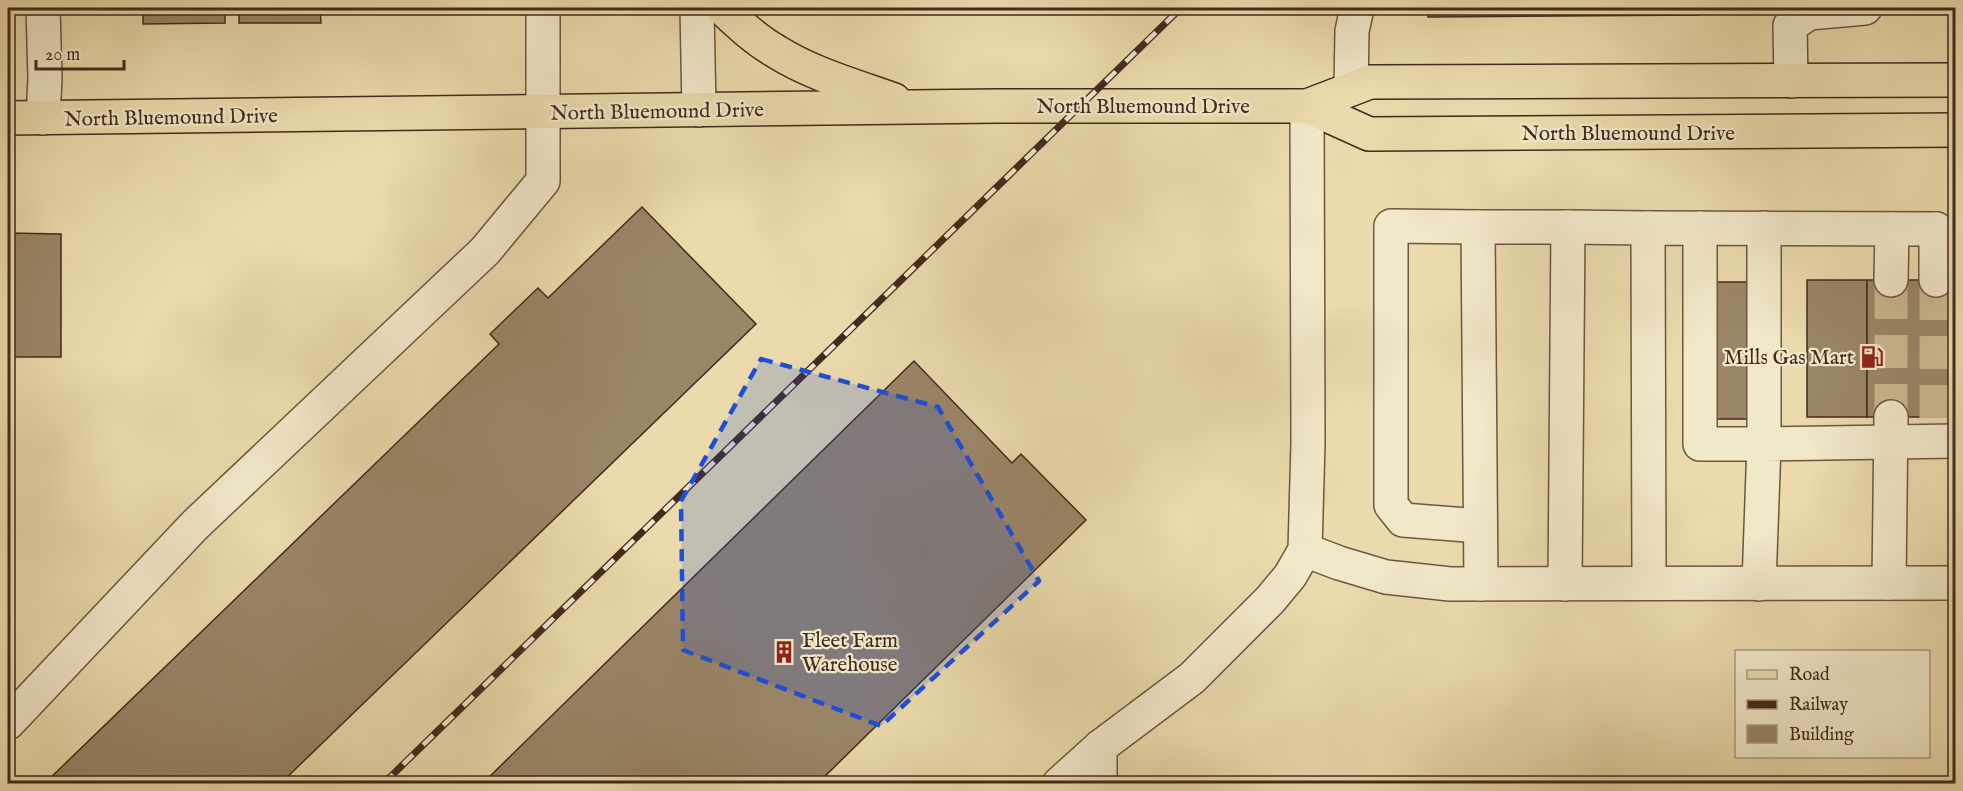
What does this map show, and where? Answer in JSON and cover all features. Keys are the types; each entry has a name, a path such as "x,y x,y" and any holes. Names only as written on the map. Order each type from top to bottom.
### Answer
{"main road":[{"path":"722,8 747,31 777,52 813,70 912,107"},
{"name":"North Bluemound Drive","path":"8,118 912,107 1307,106 1370,82 1956,80"},
{"name":"North Bluemound Drive","path":"1307,106 1369,134 1956,130"}],"street":[{"path":"43,8 45,78 43,118"},
{"path":"8,723 195,525 485,251 543,181 543,8"},
{"path":"697,8 699,110"},
{"path":"1351,89 1352,31 1357,8"},
{"path":"1791,81 1790,26 1809,13 1865,8"},
{"path":"1059,783 1100,747 1192,678 1270,600 1290,576 1305,550 1308,443 1307,106"},
{"path":"1480,526 1403,519 1391,506 1390,226 1892,229 1946,239 1936,280"},
{"path":"1478,227 1481,584"},
{"path":"1565,584 1568,227"},
{"path":"1648,228 1649,583"},
{"path":"1700,228 1700,444 1764,444 1891,430 1942,433"},
{"path":"1759,584 1764,444 1764,228"},
{"path":"1891,280 1892,229"},
{"path":"1889,583 1891,430"},
{"path":"1305,550 1386,577 1450,584 1956,583"},
{"path":"1100,747 1100,783"}],"highlighted area":[{"path":"761,359 938,407 1039,581 881,726 683,650 681,501"}],"building":[{"path":"143,8 225,8 225,23 143,24"},
{"path":"239,8 320,8 321,23 239,23"},
{"path":"1428,8 1699,8 1699,15 1428,17"},
{"path":"642,207 756,324 280,784 44,784 499,344 490,334 538,288 548,298"},
{"path":"8,233 61,234 61,357 8,357"},
{"path":"1807,280 1867,280 1867,417 1807,417"},
{"path":"1867,280 1956,280 1956,417 1867,417"},
{"path":"1714,282 1753,282 1754,419 1714,419"},
{"name":"Fleet Farm Warehouse","path":"914,361 1012,463 1021,454 1086,520 817,784 482,784"}],"tunnel":[{"path":"1891,280 1891,417"},
{"path":"1936,280 1936,418"}],"railway":[{"path":"383,784 1181,8"}],"place":[{"name":"Mills Gas Mart","path":"1872,357"},
{"name":"Fleet Farm Warehouse","path":"784,652"}]}
